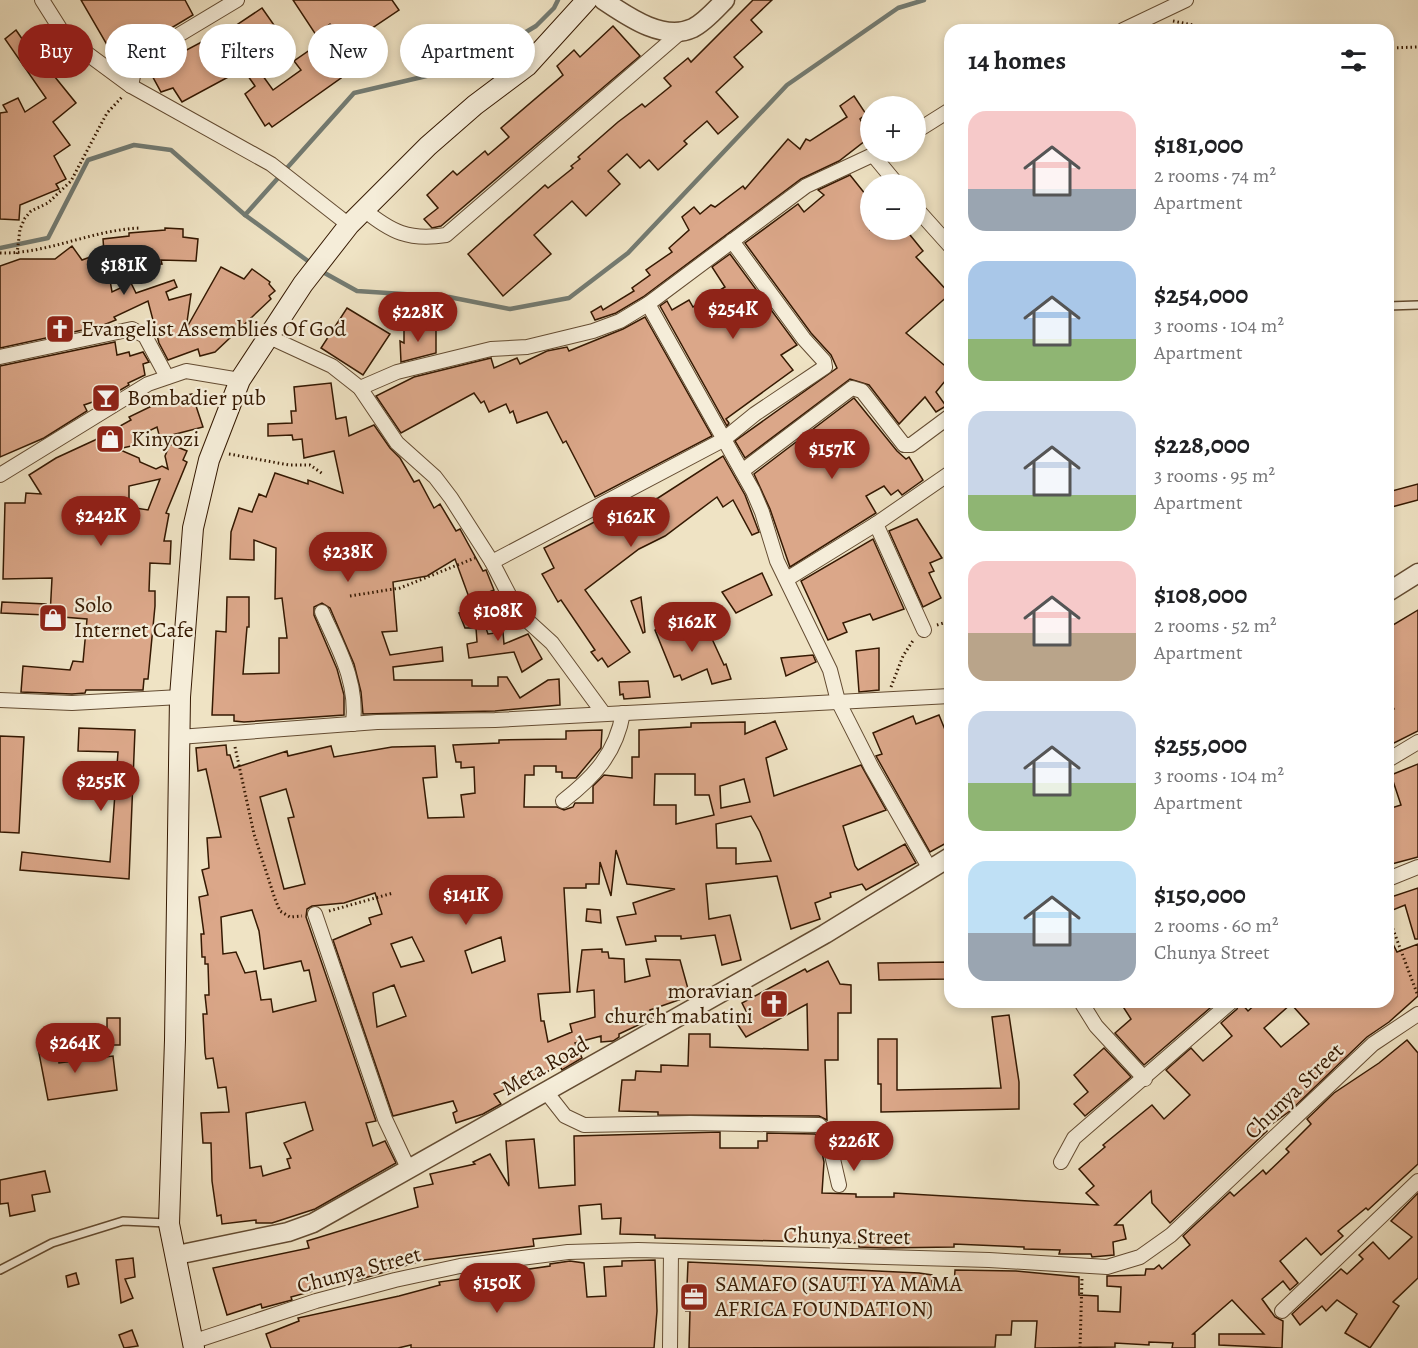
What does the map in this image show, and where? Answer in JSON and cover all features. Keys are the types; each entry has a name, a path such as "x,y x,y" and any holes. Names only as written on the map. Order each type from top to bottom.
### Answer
{"main road":[{"path":"193,1345 177,1255 169,1224 175,1040 179,737 193,528 213,449 240,380 303,284 349,225 428,146 475,105 527,66 587,0"}],"street":[{"path":"42,0 66,38 130,87 271,164 349,225"},
{"path":"130,87 135,66 142,57 237,0"},
{"path":"603,0 644,24 660,30 682,31 695,27 725,0"},
{"path":"1136,24 1186,0"},
{"path":"363,209 396,233 426,238 446,235 682,31"},
{"path":"926,125 944,115"},
{"path":"360,388 397,372 490,349 527,347 593,331 620,321 648,304 806,186 860,161"},
{"path":"926,219 944,239"},
{"path":"488,558 723,440 825,364 751,270 732,241"},
{"path":"648,304 742,471 762,512 773,553 830,670 838,702 930,869"},
{"path":"0,357 132,329 145,336 167,377"},
{"path":"267,336 332,366 360,388 397,443 435,477 488,558 518,612 552,643 604,714"},
{"path":"0,475 148,384 186,371 240,380"},
{"path":"742,471 852,388 862,391 904,445 911,445 944,420"},
{"path":"787,579 876,524 944,477"},
{"path":"876,524 924,630"},
{"path":"1394,588 1418,573"},
{"path":"322,612 353,685 355,704 353,724"},
{"path":"179,737 353,724 944,696"},
{"path":"0,700 83,703 180,697"},
{"path":"563,801 598,771 614,748 623,713"},
{"path":"1394,756 1418,742"},
{"name":"Meta Road","path":"177,1255 288,1232 313,1223 547,1093 825,934 944,861"},
{"path":"1394,877 1418,867"},
{"path":"315,914 385,1119 409,1170"},
{"path":"1085,1008 1096,1026 1145,1079"},
{"path":"1061,1162 1074,1138 1145,1079 1224,1008"},
{"name":"Chunya Street","path":"193,1345 316,1301 460,1266 568,1252 638,1250 989,1260 1107,1267 1140,1257 1171,1235 1373,1044 1417,1017"},
{"path":"547,1093 565,1116 584,1125 701,1123 819,1125 827,1133 839,1185"},
{"path":"1282,1311 1418,1181"},
{"path":"670,1348 671,1252"}],"lane":[{"path":"1394,306 1418,305"},
{"path":"0,1270 52,1243 123,1221 169,1224"}],"path":[{"path":"1152,17 1188,24"},
{"path":"1394,48 1418,47"},
{"path":"17,254 20,229 31,211 48,203 71,181 86,147 106,113 130,87"},
{"path":"0,253 17,254 113,229 140,228"},
{"path":"213,449 261,460 310,465 323,474"},
{"path":"350,596 400,588 488,558"},
{"path":"888,699 903,656 924,630 944,623"},
{"path":"232,733 254,834 280,911 290,917 315,914 393,893"},
{"path":"1394,932 1418,996"},
{"path":"1080,1348 1082,1267"}],"building":[{"path":"81,0 185,0 193,15 178,24 105,24 105,41"},
{"path":"293,0 392,0 399,10 378,24 309,24"},
{"path":"753,0 772,0 751,20 762,32 734,57 743,67 716,92 738,117 718,134 707,121 684,141 687,144 658,170 649,160 640,168 627,154 608,171 620,184 586,216 572,201 534,235 551,254 503,296 468,254 545,185 548,188 573,168 571,166 580,159 578,157 618,122 642,104 645,107 671,86 664,78 688,58 691,62"},
{"path":"262,8 273,24 238,24"},
{"path":"613,26 640,56 441,226 432,228 424,219 438,208 427,195 453,171 457,175 485,151 488,155 509,137 501,128 563,75 557,66 574,50 580,57"},
{"path":"16,30 18,58 5,39"},
{"path":"199,43 199,78 226,78 182,102 173,88 161,92 153,78 187,78 187,50"},
{"path":"308,51 308,78 341,78 272,127 269,123 265,126 245,94 255,86 249,78 264,78 273,90 290,78 296,78 296,74 301,70 296,60"},
{"path":"32,78 56,78 76,103 53,122 70,145 54,156 66,179 56,184 59,189 20,205 19,220 0,219 0,113 7,112 3,105 18,98 25,112 46,98"},
{"path":"854,96 860,105 860,145 839,161 801,179 643,297 616,313 595,320 591,312 601,306 603,310 634,291 632,288 650,275 646,270 672,252 669,248 689,230 682,217 694,207 700,214 711,205 715,207 743,186 745,189 788,139 800,149 806,139 810,141 847,117 840,106"},
{"path":"850,175 860,188 860,240 914,240 923,251 916,257 944,287 944,299 906,333 944,365 944,382 936,392 944,403 944,407 936,412 925,397 899,424 869,385 850,379 745,458 735,441 837,368 831,355 811,333 745,243 798,204 804,212 824,195 818,190"},
{"path":"165,228 183,229 183,237 198,239 196,261 161,260 162,264 135,266 134,260 107,263 112,292 131,283 136,293 174,280 177,287 166,292 169,300 191,294 186,329 221,267 244,279 252,269 270,282 269,284 275,291 269,296 271,299 215,352 200,356 198,349 168,360 159,343 148,301 114,317 116,320 101,326 0,348 0,266 20,259 55,259 72,246 82,260 104,252 103,239 129,236 129,233 165,230"},
{"path":"730,254 797,345 781,355 793,370 726,419 729,423 727,426 660,306 667,301 672,310 689,300 693,307 725,287 712,267"},
{"path":"347,308 390,334 363,375 321,348"},
{"path":"645,317 712,436 595,497 566,441 563,443 547,412 517,423 513,411 510,413 506,404 489,412 484,401 481,403 474,393 401,433 376,396 414,377 491,358 494,368 517,358 520,364 547,351 567,347 569,351 623,329"},
{"path":"436,328 436,353 401,362 400,341 404,343 404,329"},
{"path":"115,342 117,355 129,352 130,356 143,352 149,362 143,364 145,375 128,383 129,385 110,396 84,405 87,411 44,438 0,457 0,366"},
{"path":"331,383 336,419 346,417 349,436 374,425 400,458 414,482 419,480 434,508 440,504 456,531 460,529 483,571 486,570 494,590 470,600 455,559 427,576 393,582 397,631 382,632 390,655 442,647 443,661 393,667 394,680 472,680 472,686 498,686 498,677 507,677 520,698 548,680 559,679 560,705 495,711 363,714 361,692 354,664 330,608 322,603 314,607 314,615 337,669 344,695 344,715 244,722 234,721 234,715 212,715 216,631 226,632 227,597 249,597 249,627 247,627 243,674 279,673 279,638 287,638 282,598 275,599 276,548 254,540 254,560 230,559 231,532 239,508 252,512 259,494 266,497 275,473 308,484 308,480 343,493 334,451 304,458 302,439 293,440 292,435 268,436 268,424 292,423 291,411 296,411 294,387"},
{"path":"192,394 203,427 160,438 157,427 134,438 136,445 118,449 139,458 140,462 156,469 162,466 168,469 165,456 170,444 187,451 183,460 187,462 166,513 169,514 164,541 171,541 170,564 150,563 149,591 155,591 155,606 148,679 144,679 143,690 86,690 85,693 72,694 21,692 23,666 70,670 73,661 83,662 87,619 50,616 52,578 3,579 5,503 25,503 26,493 41,494 29,475 56,458 131,420 129,417 162,401","holes":["160,479 148,510 129,507 129,486"]},
{"path":"854,398 897,451 906,459 909,457 923,480 902,495 898,490 891,495 884,486 866,496 876,513 790,567 770,509 754,474"},
{"path":"723,456 745,495 759,532 752,535 733,500 723,507 717,497 665,536 639,549 585,590 630,652 608,667 602,658 598,661 591,652 595,650 561,600 558,602 542,574 554,568 544,548 606,516 658,498"},
{"path":"1418,484 1418,500 1394,506 1394,490"},
{"path":"917,519 942,558 930,563 934,571 929,573 941,598 923,607 889,531"},
{"path":"873,539 904,609 873,620 870,614 843,623 847,632 828,640 801,581"},
{"path":"762,573 772,595 736,613 722,592"},
{"path":"641,597 645,632 643,633 631,601"},
{"path":"2,602 46,604 46,615 1,613"},
{"path":"478,605 488,634 503,632 504,644 528,634 542,659 522,672 514,652 469,658 467,644 477,642 476,628 465,628 459,613"},
{"path":"1418,610 1418,731 1394,743 1394,709 1394,624"},
{"path":"677,619 684,638 707,628 724,665 726,664 731,679 712,684 707,669 682,680 680,675 674,677 655,630"},
{"path":"879,648 879,690 859,692 856,651"},
{"path":"813,655 816,662 786,676 781,658"},
{"path":"648,681 650,697 624,699 623,694 620,695 619,682"},
{"path":"939,715 944,727 944,844 930,852 876,756 882,754 873,733 913,716 916,724"},
{"path":"775,721 787,749 766,758 774,796 861,765 886,810 843,826 855,866 858,870 905,844 916,863 866,890 862,884 830,893 831,897 815,903 820,919 791,929 777,876 706,884 709,919 730,915 741,960 722,965 715,935 681,939 681,936 655,936 656,941 626,945 617,917 636,914 633,903 675,889 627,884 616,850 611,896 600,862 599,884 586,884 586,888 564,888 570,992 538,994 541,1021 544,1021 548,1042 572,1032 570,1024 595,1017 594,990 577,992 582,950 602,949 602,952 608,952 609,958 624,959 625,982 650,976 646,959 680,960 690,996 650,1010 653,1018 619,1034 619,1037 613,1041 601,1042 601,1036 575,1043 582,1058 562,1070 560,1066 494,1094 501,1104 483,1114 456,1123 453,1113 457,1111 453,1101 393,1116 333,940 371,924 369,918 382,914 375,893 344,903 312,906 307,909 306,917 376,1121 366,1123 373,1146 385,1141 396,1163 315,1209 272,1223 256,1223 256,1220 222,1224 221,1215 217,1216 212,1181 211,1143 203,1143 201,1113 229,1112 226,1087 218,1088 213,1058 206,1059 205,1053 203,1014 207,1014 205,995 209,995 208,964 205,964 205,957 202,957 201,934 204,934 199,897 208,895 202,870 209,868 207,838 221,837 206,769 198,771 196,748 226,745 227,755 230,755 234,768 287,751 288,756 331,746 334,757 392,747 435,746 437,777 423,778 428,818 464,817 461,795 475,793 474,767 461,768 461,762 456,762 453,745 499,743 499,740 566,739 566,731 602,730 601,748 576,778 562,778 562,772 556,772 556,766 534,766 534,775 525,775 524,807 557,807 564,810 573,807 575,803 593,803 593,786 604,775 632,778 632,757 639,757 639,730 691,727 691,723 745,722 745,734","holes":["655,774 695,774 695,795 709,795 714,815 676,824 676,805 654,805","744,779 750,802 721,808 720,786","286,789 294,817 288,818 305,884 284,889 260,797","751,816 771,861 736,864 736,848 717,848 716,824","252,910 259,931 264,969 301,961 304,971 309,970 316,1001 273,1012 271,999 261,1000 256,971 245,973 236,952 223,954 221,917","412,937 424,961 401,967 391,944","501,937 505,961 472,973 465,951","394,985 406,1016 377,1027 373,993","305,1102 313,1130 284,1143 291,1158 287,1159 290,1168 263,1176 261,1166 250,1168 246,1113"]},
{"path":"79,728 135,730 129,879 20,870 22,852 110,862 118,752 78,751"},
{"path":"0,736 24,737 19,833 0,832"},
{"path":"1418,764 1418,857 1394,863 1394,807 1401,805 1394,784 1394,774"},
{"path":"1418,888 1418,939 1415,939 1405,905 1394,910 1394,896"},
{"path":"587,909 600,910 601,923 586,921"},
{"path":"1418,944 1418,996 1389,1022 1367,1037 1290,1111 1265,1129 1267,1131 1170,1223 1152,1203 1151,1191 1115,1225 1123,1225 1126,1239 1113,1242 1114,1255 1092,1257 1091,1254 1059,1254 1060,1250 954,1244 954,1247 883,1248 859,1247 859,1243 655,1238 655,1235 620,1234 621,1218 602,1219 601,1204 579,1206 581,1234 533,1239 534,1246 424,1260 358,1280 355,1270 318,1281 320,1286 313,1288 313,1291 291,1297 292,1300 262,1308 261,1304 227,1315 213,1268 309,1248 307,1241 418,1207 414,1188 433,1184 430,1174 475,1164 473,1162 490,1154 509,1186 506,1141 534,1139 539,1188 575,1185 574,1136 720,1132 720,1148 758,1148 758,1141 767,1141 767,1133 815,1134 819,1138 824,1162 822,1193 856,1194 856,1197 894,1197 894,1193 1098,1205 1086,1193 1094,1186 1079,1169 1105,1147 1103,1145 1152,1105 1164,1119 1190,1095 1166,1070 1191,1048 1203,1061 1232,1036 1221,1023 1237,1008 1245,1008 1248,1011 1251,1008 1286,1008 1264,1028 1281,1047 1309,1024 1295,1008 1394,1008 1394,946 1397,952"},
{"path":"828,961 840,984 851,985 851,1013 838,1013 838,1060 825,1060 827,1120 819,1116 658,1115 658,1112 619,1111 622,1080 635,1080 636,1071 661,1072 661,1065 688,1066 689,1034 710,1034 710,1047 808,1050 807,1004 746,1037 738,1025 749,1017 742,1003 805,969 807,972"},
{"path":"944,962 944,979 879,980 878,963"},
{"path":"1124,1008 1210,1008 1144,1065 1115,1033 1131,1019"},
{"path":"1009,1015 1019,1082 1019,1109 881,1112 881,1084 878,1084 878,1039 897,1039 897,1090 1001,1088 992,1017"},
{"path":"107,1018 120,1018 120,1045 107,1045"},
{"path":"55,1039 59,1063 113,1056 117,1090 48,1100 37,1043"},
{"path":"1407,1040 1418,1053 1418,1164 1368,1210 1366,1208 1338,1231 1343,1236 1321,1255 1306,1238 1280,1261 1298,1283 1290,1290 1283,1281 1262,1299 1275,1317 1283,1321 1282,1348 1219,1345 1219,1334 1264,1334 1232,1300 1193,1334 1195,1334 1195,1348 1172,1348 1173,1343 1149,1342 1149,1345 1115,1343 1115,1347 1035,1348 1037,1321 1012,1321 1011,1335 996,1335 995,1347 689,1348 690,1311 686,1311 688,1262 919,1273 932,1275 932,1286 954,1286 955,1270 1016,1271 1079,1277 1079,1295 1098,1296 1098,1311 1120,1312 1121,1287 1107,1286 1107,1276 1145,1275 1146,1269 1154,1269 1159,1265 1162,1269 1190,1245 1183,1236 1230,1192 1234,1196 1263,1170 1266,1174 1289,1152 1286,1149 1311,1124 1307,1119 1334,1093 1379,1063"},
{"path":"1104,1048 1131,1077 1085,1116 1074,1104 1088,1092 1074,1075"},
{"path":"45,1171 50,1192 32,1195 35,1211 10,1216 8,1203 0,1204 0,1180"},
{"path":"1418,1193 1418,1278 1393,1302 1399,1306 1370,1348 1345,1333 1357,1314 1337,1300 1326,1311 1322,1306 1300,1325 1292,1314 1341,1269 1347,1274 1363,1259 1359,1255 1373,1242 1389,1259 1412,1237 1391,1221"},
{"path":"133,1258 135,1277 125,1279 133,1298 121,1303 116,1260"},
{"path":"655,1260 657,1311 654,1348 411,1348 411,1345 398,1348 271,1348 266,1334 299,1321 298,1318 399,1296 440,1285 439,1282 570,1261 584,1263 587,1297 606,1296 604,1267 622,1266 622,1261"},
{"path":"76,1273 79,1284 68,1287 66,1276"},
{"path":"132,1330 138,1346 124,1348 119,1335"}],"waterway":[{"path":"245,215 354,93 469,66 536,26 554,8 558,0"},
{"path":"321,271 357,291 449,297 510,309 569,298 628,253 787,85 898,8 924,0"},
{"path":"0,248 48,238 88,160 134,145 171,150 245,215 312,264"}],"place":[{"name":"Evangelist Assemblies Of God","path":"60,329"},
{"name":"Bombadier pub","path":"106,398"},
{"name":"Kinyozi","path":"110,439"},
{"name":"Solo Internet Cafe","path":"53,618"},
{"name":"moravian church mabatini","path":"774,1004"},
{"name":"SAMAFO (SAUTI YA MAMA AFRICA FOUNDATION)","path":"694,1297"}]}
